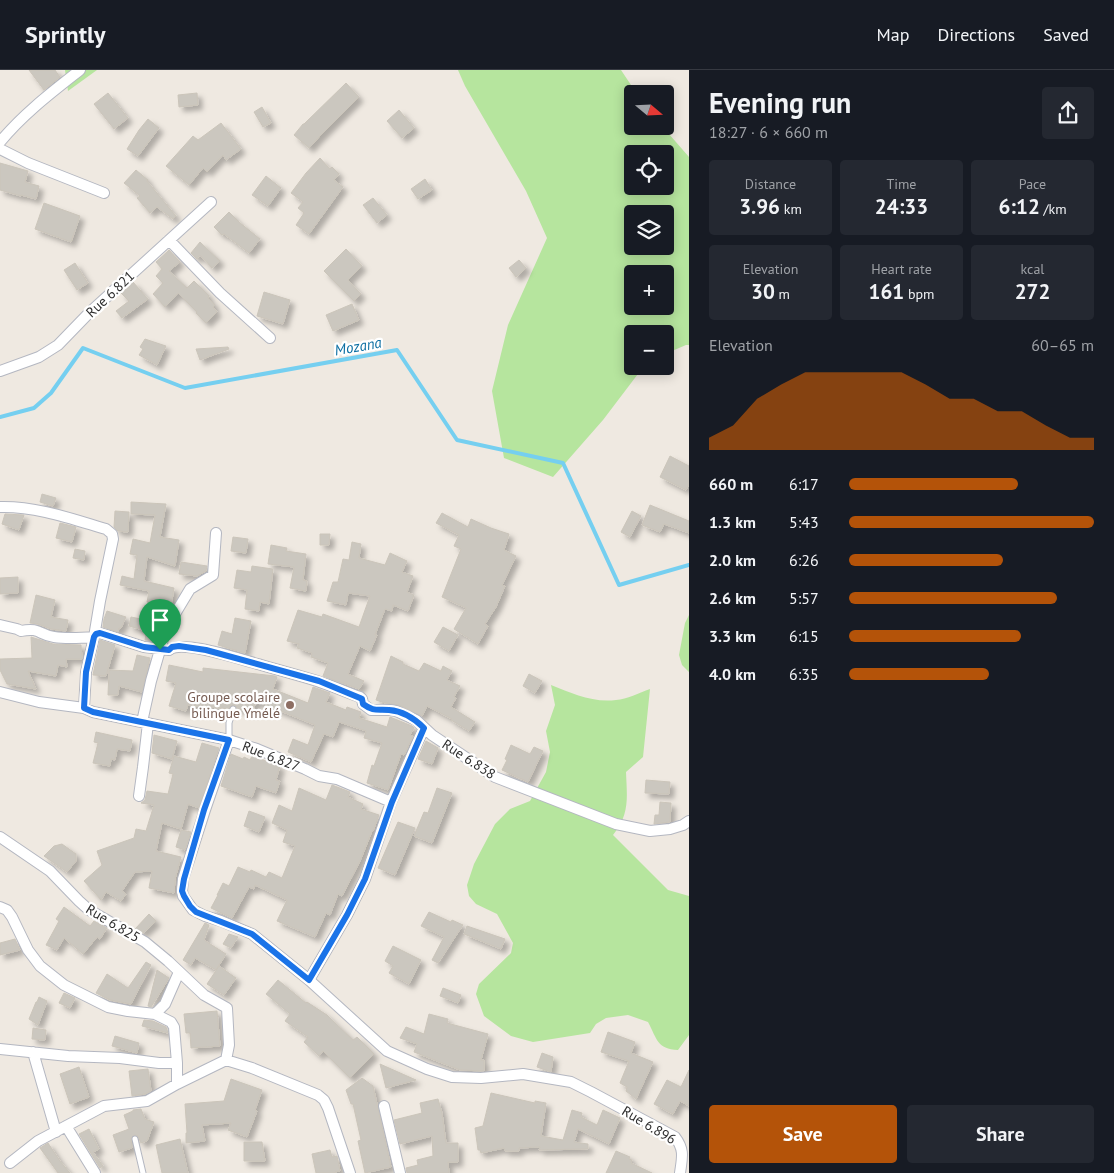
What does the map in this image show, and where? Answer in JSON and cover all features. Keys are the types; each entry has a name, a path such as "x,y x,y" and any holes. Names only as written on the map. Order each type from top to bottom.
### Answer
{"street":[{"path":"0,142 39,103 80,70"},
{"path":"0,148 28,163 104,193"},
{"name":"Rue 6.821","path":"0,371 39,357 58,345 89,313 211,202"},
{"path":"169,240 220,293 270,338"},
{"path":"0,507 29,509 106,529 112,534 113,539 86,672 84,708"},
{"path":"139,796 150,681 166,629 190,590 212,575 216,533"},
{"name":"Rue 6.838","path":"0,625 17,628 21,631 29,629 39,630 54,637 94,637 100,633 160,650 169,650 172,647 179,646 206,650 319,681 362,699 363,704 371,710 396,711 416,720 432,736 495,777 616,824 650,831 670,829 689,821"},
{"name":"Rue 6.827","path":"0,692 40,702 84,708 93,712 229,740 257,748 319,776 337,779 392,802"},
{"path":"309,980 347,915 365,879 392,802 424,728"},
{"name":"Rue 6.896","path":"229,740 204,810 184,879 182,891 190,906 196,912 252,934 309,980 387,1051 427,1068 452,1076 481,1078 523,1074 571,1082 675,1137 681,1144 680,1173"},
{"name":"Rue 6.825","path":"0,838 50,871 89,910 145,942 204,995 227,1008 229,1044 226,1060"},
{"path":"0,907 7,910 12,916 28,950 40,966 64,985 108,1007 155,1014 172,1022 177,1063 177,1084"},
{"path":"155,1014 165,1004 179,972"},
{"path":"0,1049 68,1056 177,1063"},
{"path":"33,1052 56,1132"},
{"path":"10,1163 38,1141 104,1106 147,1101 226,1060 252,1068 318,1095 324,1100 350,1173"},
{"path":"384,1106 400,1173"},
{"path":"66,1126 95,1173"}],"lane":[{"path":"229,740 229,723 233,709"},
{"path":"135,1139 143,1173"}],"green space":[{"path":"65,70 97,70 68,91"},
{"path":"458,70 621,70 631,85 624,85 624,135 670,135 689,157 689,345 674,350 674,325 624,325 624,375 637,375 603,420 553,477 504,458 492,391 508,325 547,238 526,191 465,86"},
{"path":"689,615 689,672 682,665 679,655 685,623"},
{"path":"551,685 582,697 607,701 624,698 650,689 643,757 626,772 627,798 625,813 613,835 668,890 689,896 689,1035 678,1050 666,1048 662,1045 648,1022 628,1015 606,1018 596,1024 590,1033 533,1042 511,1036 484,1016 476,994 479,984 511,953 513,943 497,914 476,904 469,896 467,885 474,864 495,824 510,809 530,801 546,772 550,752 546,731 555,705"}],"building":[{"path":"29,70 55,70 60,77 44,90"},
{"path":"346,83 359,97 309,148 294,135"},
{"path":"108,93 128,118 114,129 94,104"},
{"path":"197,93 198,105 179,107 178,95"},
{"path":"262,107 271,123 263,127 254,112"},
{"path":"399,110 414,128 402,138 387,121"},
{"path":"148,119 159,128 138,156 127,149"},
{"path":"221,123 241,149 226,160 223,155 207,172 203,168 189,185 166,166 193,136 198,140"},
{"path":"320,158 330,169 332,167 339,174 334,180 343,187 309,234 296,225 304,213 298,208 303,202 291,193"},
{"path":"0,163 28,171 25,182 39,186 36,199 0,190"},
{"path":"136,170 148,180 176,216 173,219 157,207 150,213 137,198 140,196 124,183"},
{"path":"266,176 281,188 268,206 252,195"},
{"path":"425,179 432,190 418,199 411,189"},
{"path":"373,198 387,215 377,223 363,205"},
{"path":"44,203 80,216 71,242 35,229"},
{"path":"229,212 260,239 249,253 224,234 222,235 214,227"},
{"path":"200,242 220,261 212,268 200,255 197,259 191,253"},
{"path":"346,249 362,266 348,280 361,294 354,301 324,271"},
{"path":"169,250 180,262 169,271 187,288 194,281 215,305 213,307 217,312 206,323 178,293 165,307 153,294 163,283 156,276 162,269 156,262"},
{"path":"519,260 526,268 516,277 509,268"},
{"path":"75,263 88,283 77,290 64,270"},
{"path":"133,282 148,299 122,318 116,311 129,301 121,293"},
{"path":"264,292 290,300 283,324 257,316"},
{"path":"352,304 359,320 333,331 326,315"},
{"path":"145,339 166,346 157,365 139,355 143,349 140,347"},
{"path":"228,347 229,349 200,360 196,349"},
{"path":"670,456 689,466 689,484 686,490 660,477"},
{"path":"42,494 56,498 53,506 40,502"},
{"path":"131,502 166,504 160,537 179,540 175,566 147,557 144,581 174,588 171,606 147,602 149,591 120,585 122,576 134,579 137,555 130,554 133,539 150,543 155,515 131,514"},
{"path":"650,505 689,521 689,533 664,524 660,532 642,525"},
{"path":"115,511 129,512 128,532 118,531 114,527"},
{"path":"632,511 641,516 630,537 621,532"},
{"path":"442,513 468,527 471,519 509,534 504,550 516,556 502,585 505,586 496,607 485,624 488,626 478,644 454,629 466,608 442,597 461,549 454,546 459,535 436,523"},
{"path":"5,514 24,515 19,530 2,524"},
{"path":"60,523 76,527 72,542 56,538"},
{"path":"320,534 330,534 329,545 320,545"},
{"path":"233,537 248,539 246,553 231,551"},
{"path":"352,542 361,544 359,558 385,565 390,553 407,561 402,572 413,576 407,592 414,595 408,611 393,605 392,611 385,609 370,651 360,646 348,674 364,681 359,689 323,676 328,663 311,657 312,653 297,648 299,644 287,641 298,610 322,617 323,614 359,627 370,596 348,593 346,605 327,601 333,582 338,582 343,559 349,560"},
{"path":"271,545 287,548 286,551 306,554 303,580 307,581 306,591 290,588 294,567 268,564"},
{"path":"75,549 85,551 84,560 73,558"},
{"path":"181,562 207,566 206,571 197,576 179,574"},
{"path":"252,566 273,569 269,604 260,602 259,611 245,609 247,590 234,588 237,570 251,572"},
{"path":"18,577 18,593 0,594 0,578"},
{"path":"36,595 55,600 51,617 68,620 66,631 30,623"},
{"path":"107,611 126,617 118,632 103,627"},
{"path":"131,617 146,620 143,630 129,626"},
{"path":"235,618 251,621 245,653 218,645 222,631 232,634"},
{"path":"443,627 458,635 449,651 434,642"},
{"path":"146,633 155,635 154,641 145,640"},
{"path":"31,637 53,644 81,645 82,659 66,659 67,667 58,665 56,676 28,671 36,689 7,684 0,670 0,659 32,658"},
{"path":"100,640 115,645 106,676 93,675"},
{"path":"137,655 150,658 142,692 119,686 118,695 108,695 109,670 133,671"},
{"path":"391,656 419,671 424,663 441,671 443,666 452,671 447,680 460,686 451,707 475,722 469,731 452,719 427,706 422,716 399,705 376,700"},
{"path":"169,665 203,672 203,668 275,676 277,677 273,689 308,703 313,687 330,693 326,702 346,710 347,707 361,712 359,718 387,727 390,717 412,726 414,728 410,735 413,736 404,755 401,754 388,790 367,783 372,765 374,766 382,743 364,738 366,731 339,722 333,737 324,734 311,762 288,752 293,739 308,745 315,725 256,701 253,711 237,709 234,705 230,706 229,709 188,705 186,711 169,706 176,683 166,681"},
{"path":"529,674 542,681 535,693 523,686"},
{"path":"96,732 132,740 130,751 117,749 115,760 111,759 110,766 93,763 98,743 94,742"},
{"path":"154,735 177,741 172,759 152,753"},
{"path":"426,741 438,748 432,764 418,759"},
{"path":"202,743 219,748 199,808 188,804 181,829 162,823 156,851 181,857 175,879 174,893 149,888 152,871 135,872 122,891 126,894 121,901 106,892 101,900 84,881 102,865 97,851 134,838 136,829 146,831 154,805 141,803 145,800 147,791 168,794 173,774 169,773 174,756 196,762"},
{"path":"511,745 530,754 534,747 543,751 528,782 502,770"},
{"path":"231,754 250,760 252,756 280,766 276,780 280,781 276,793 256,786 252,797 221,786"},
{"path":"646,780 670,782 669,794 645,793"},
{"path":"332,785 350,792 348,797 363,804 361,809 379,815 360,861 342,896 338,894 330,915 326,913 315,937 277,921 287,900 255,885 254,889 249,887 232,918 211,908 223,883 229,886 238,867 250,872 251,870 266,877 269,872 282,878 295,846 283,842 287,830 272,823 279,805 292,811 299,788 326,800"},
{"path":"437,788 452,793 432,843 414,836 424,812 428,813"},
{"path":"660,802 671,803 670,822 654,824 655,815 659,815"},
{"path":"249,811 265,817 259,832 244,826"},
{"path":"398,822 415,828 395,875 378,868"},
{"path":"181,830 191,832 185,850 176,847"},
{"path":"62,844 76,854 76,861 67,872 44,856 54,846"},
{"path":"64,907 90,926 94,921 107,928 100,939 97,937 83,954 64,938 57,950 46,945 59,921 56,919"},
{"path":"429,912 463,925 438,963 432,960 444,937 421,926"},
{"path":"149,914 156,921 143,933 135,929"},
{"path":"205,923 209,925 204,940 226,954 216,970 195,958 191,965 183,960"},
{"path":"467,926 505,939 501,949 464,934"},
{"path":"229,934 238,937 231,948 223,944"},
{"path":"15,939 20,950 0,955 0,943"},
{"path":"393,946 421,960 409,984 389,973 393,966 385,961"},
{"path":"146,962 151,965 131,1004 110,1000 96,993 107,974 128,988"},
{"path":"219,966 236,978 224,995 207,984"},
{"path":"157,970 169,978 151,1007 148,1006"},
{"path":"278,980 306,1003 327,1015 353,1040 357,1037 374,1054 350,1078 323,1051 319,1056 304,1042 308,1037 285,1021 290,1014 266,994"},
{"path":"443,988 461,995 458,1003 440,996"},
{"path":"64,993 75,998 70,1008 59,1003"},
{"path":"39,997 47,1001 38,1025 29,1019"},
{"path":"217,1011 220,1046 191,1048 190,1033 186,1033 184,1014"},
{"path":"429,1014 448,1019 447,1023 488,1034 481,1060 484,1060 484,1071 460,1070 414,1052 417,1044 400,1038 406,1027 424,1034"},
{"path":"144,1020 153,1021 166,1027 168,1033 142,1026"},
{"path":"33,1028 46,1030 45,1040 32,1039"},
{"path":"608,1032 635,1042 631,1053 653,1062 636,1099 626,1091 627,1087 620,1083 629,1061 601,1052"},
{"path":"115,1036 139,1043 137,1053 112,1046"},
{"path":"542,1053 553,1057 551,1072 537,1067"},
{"path":"380,1064 416,1080 386,1088"},
{"path":"79,1067 89,1097 70,1104 60,1074"},
{"path":"148,1069 151,1091 132,1096 129,1071"},
{"path":"689,1070 689,1106 680,1101 673,1114 654,1104 667,1080 681,1087"},
{"path":"362,1078 373,1086 391,1167 365,1173 358,1141 361,1140 353,1104 351,1104 346,1090"},
{"path":"231,1079 262,1090 255,1110 257,1111 247,1137 228,1130 231,1123 202,1125 205,1141 186,1143 185,1104 224,1101"},
{"path":"491,1093 535,1103 535,1101 546,1103 541,1136 563,1140 572,1110 582,1113 581,1117 597,1125 603,1110 620,1118 609,1144 578,1129 574,1142 588,1144 588,1149 539,1150 540,1147 519,1148 519,1151 505,1151 504,1148 481,1153 478,1150 475,1128 483,1126"},
{"path":"438,1099 446,1143 458,1143 458,1162 448,1162 449,1173 407,1173 406,1168 418,1165 417,1160 433,1156 432,1136 400,1144 394,1120 422,1113 420,1103"},
{"path":"141,1109 145,1119 154,1122 147,1141 141,1143 138,1136 134,1135 131,1138 132,1148 119,1152 113,1135 129,1129 124,1115 133,1110"},
{"path":"89,1129 99,1149 93,1152 103,1166 100,1168 79,1134"},
{"path":"180,1139 188,1173 162,1173 156,1145"},
{"path":"244,1142 262,1142 265,1161 244,1161"},
{"path":"48,1143 70,1173 58,1173 40,1148"},
{"path":"330,1150 332,1157 337,1156 340,1171 335,1173 316,1173 312,1154"},
{"path":"616,1151 630,1157 631,1163 652,1173 606,1173"}],"waterway":[{"name":"Mozana","path":"0,417 34,408 51,393 83,348 185,388 397,350 457,440 563,463 619,585 689,565"}],"place":[{"name":"Groupe scolaire bilingue Ymélé","path":"290,705"}],"route":[{"path":"100,633 160,650 169,650 172,647 179,646 206,650 319,681 362,699 363,704 371,710 396,711 416,720 424,728 392,802 365,879 347,915 309,980 252,934 192,910 182,891 204,810 229,740 93,712 84,708 86,672 96,634 100,633"}]}
